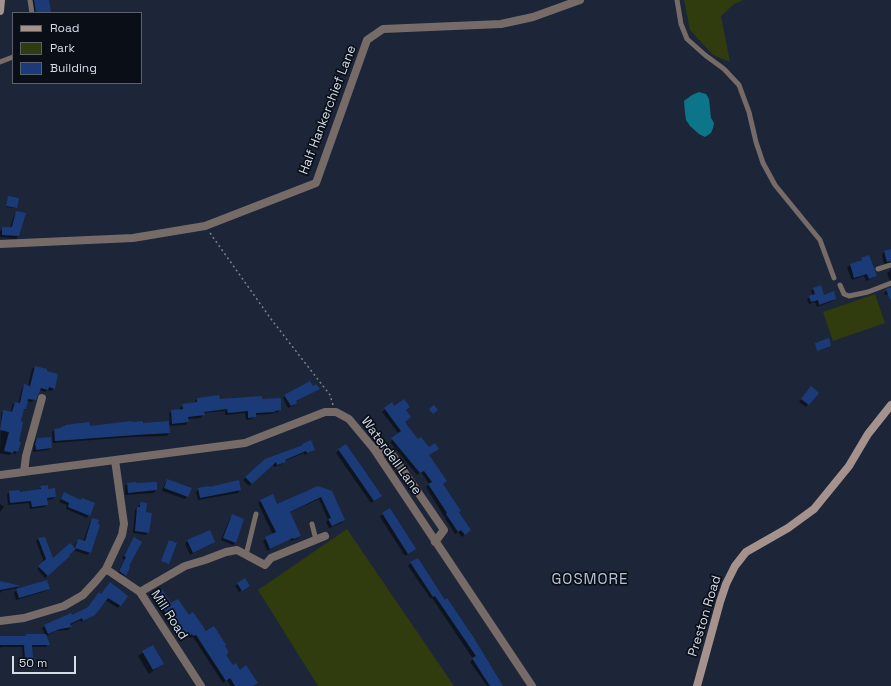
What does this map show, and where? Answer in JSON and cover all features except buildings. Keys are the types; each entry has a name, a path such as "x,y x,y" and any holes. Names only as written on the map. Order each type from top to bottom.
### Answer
{"street":[{"path":"0,11 1,0"},
{"name":"Half Hankerchief Lane","path":"0,244 133,238 205,226 316,183 367,40 383,29 501,24 533,17 580,0"},
{"path":"24,472 42,398"},
{"name":"Preston Road","path":"697,686 720,602 726,584 735,566 746,552 788,528 814,510 849,466 868,434 891,405"},
{"path":"0,475 245,443 324,412 336,412"},
{"name":"Waterdell Lane","path":"336,412 349,419 374,449 532,686"},
{"path":"374,449 392,453 444,530 435,542"},
{"path":"0,621 24,618 64,606 83,595 106,569 122,535 124,524 115,460"},
{"path":"140,592 185,566 226,552 237,550 265,565 271,558 325,536"},
{"name":"Mill Road","path":"106,569 140,592 201,686"}],"lane":[{"path":"30,0 32,12"},
{"path":"677,0 681,24 687,39 724,69 739,85 749,112 763,163 775,185 820,240 834,278"},
{"path":"0,62 12,58"},
{"path":"878,269 891,265"},
{"path":"840,285 844,294 849,296 868,292 891,283"},
{"path":"246,555 256,514"},
{"path":"312,524 316,540"}],"path":[{"path":"205,226 271,319 330,395 336,412"}],"green space":[{"path":"684,0 743,0 734,4 721,16 730,62 713,55 690,30"},
{"path":"875,294 885,323 833,341 823,312"},
{"path":"347,529 454,686 318,686 258,590"}],"water":[{"path":"699,92 706,94 709,99 711,118 714,123 711,133 705,137 690,126 686,120 685,113 684,101"}],"district":[{"name":"GOSMORE","path":"590,580"}]}
